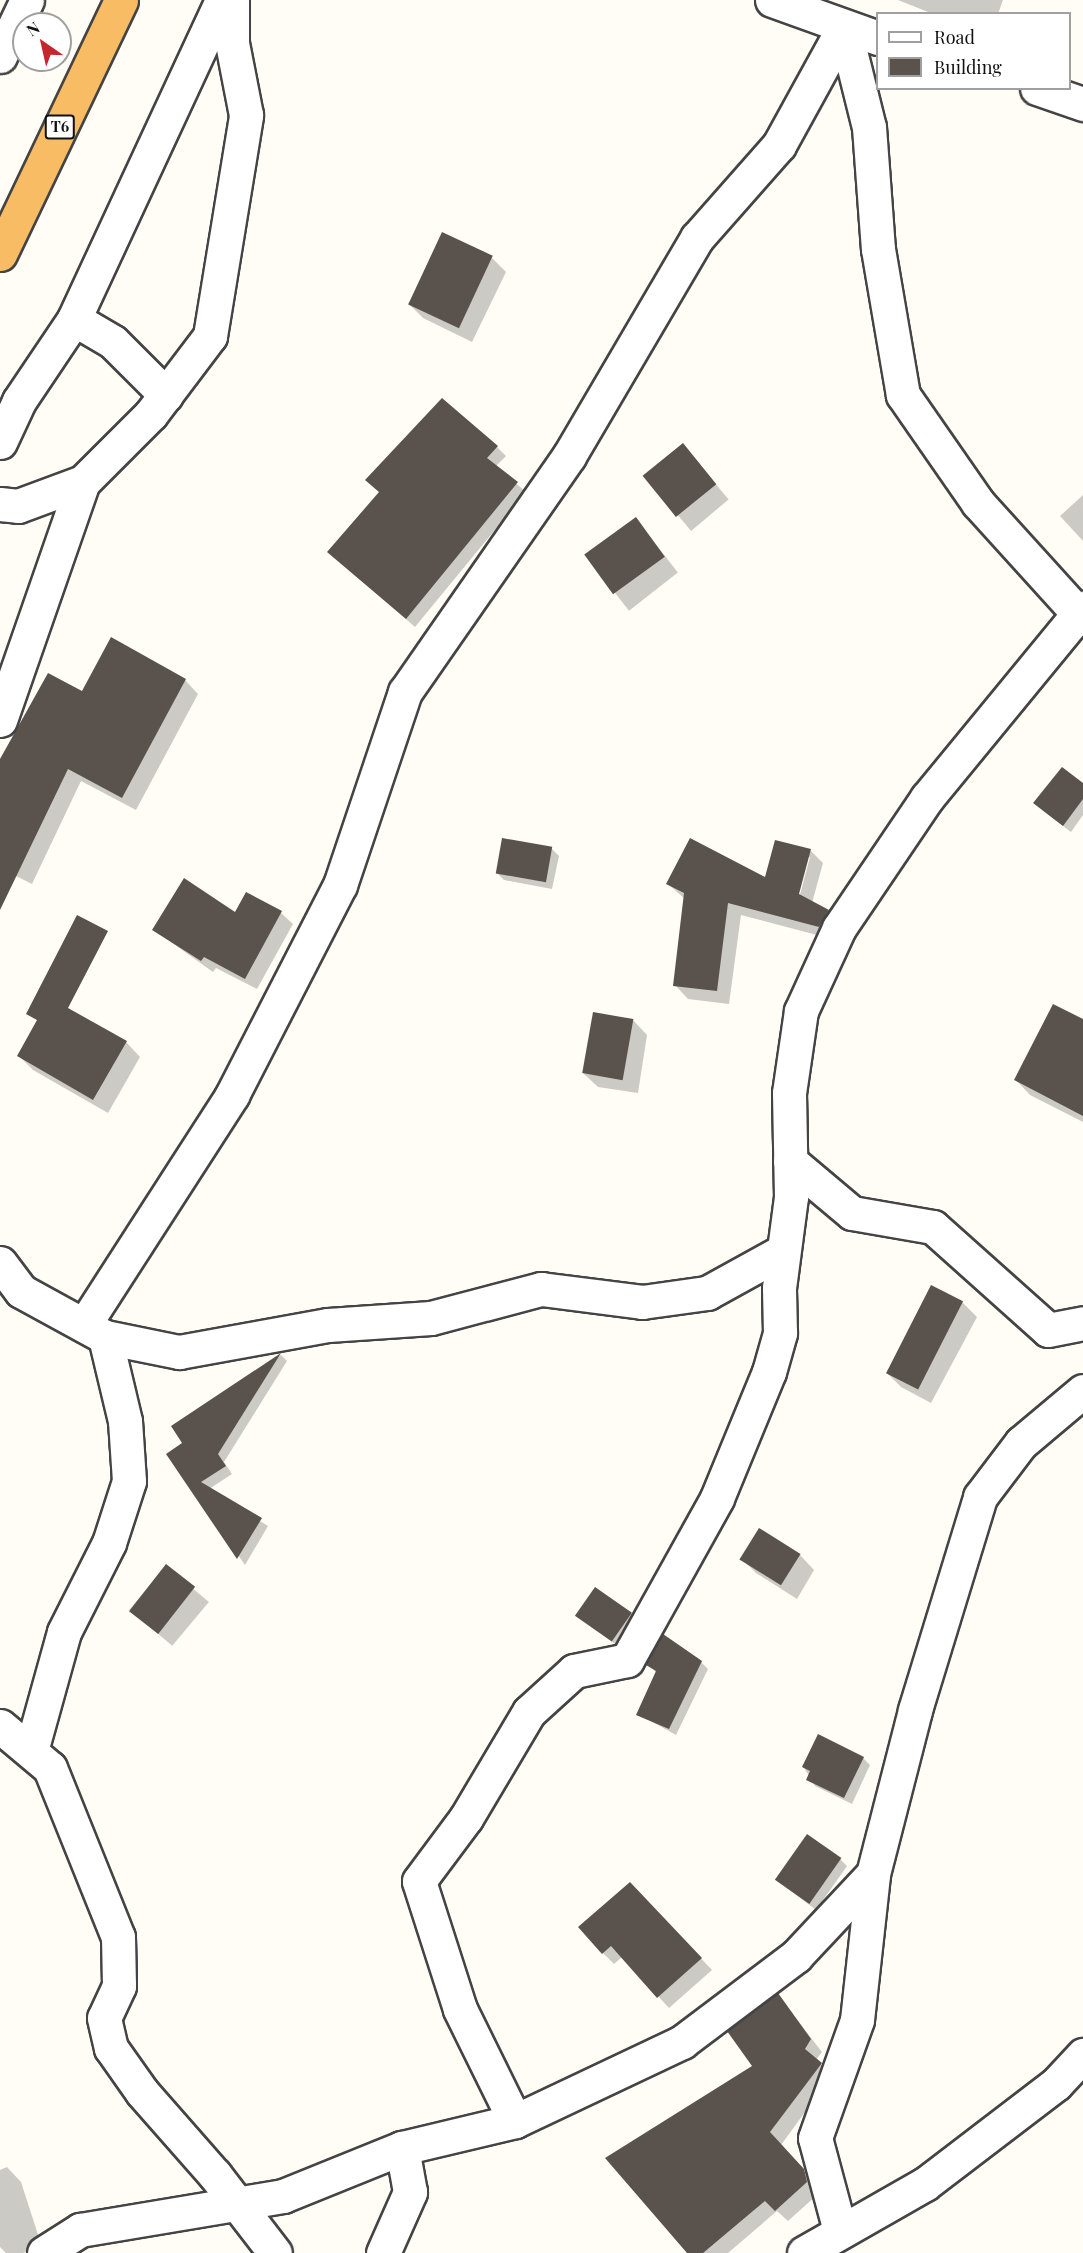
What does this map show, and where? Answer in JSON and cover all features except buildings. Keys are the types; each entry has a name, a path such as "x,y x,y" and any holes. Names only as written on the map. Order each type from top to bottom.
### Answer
{"highway":[{"name":"T6","path":"0,254 121,0"}],"street":[{"path":"0,56 27,0"},
{"path":"0,442 19,401 74,319 132,189 192,71 222,0"},
{"path":"0,720 82,482 166,395 210,336 246,115 232,43 232,0"},
{"path":"772,0 876,37"},
{"path":"515,2121 460,2009 419,1881 466,1818 530,1712 574,1671 627,1660 717,1498 769,1372 780,1333 778,1288 791,1197 789,1093 801,1011 839,928 927,798 1081,614 978,503 903,395 879,249 869,127 844,27"},
{"path":"31,1751 64,1632 109,1544 129,1481 125,1421 94,1331 232,1095 340,885 405,692 569,456 697,238 779,145 844,27"},
{"path":"1043,90 1083,104"},
{"path":"74,319 113,342 166,395"},
{"path":"0,504 18,506 82,482"},
{"path":"790,1161 852,1214 933,1227 1048,1330 1083,1323"},
{"path":"0,1263 21,1291 94,1331 179,1352 328,1325 430,1318 540,1289 642,1302 707,1293 783,1251"},
{"path":"840,2231 815,2138 857,2020 873,1874 915,1710 980,1497 1021,1443 1083,1391"},
{"path":"0,1725 50,1768 118,1937 119,1986 104,2018 111,2048 141,2092 235,2201 275,2253"},
{"path":"44,2253 80,2230 235,2201 283,2196 402,2148 515,2121 682,2042 796,1956 873,1874"},
{"path":"804,2253 925,2184 1056,2084 1083,2055"},
{"path":"383,2253 410,2192 402,2148"}]}
